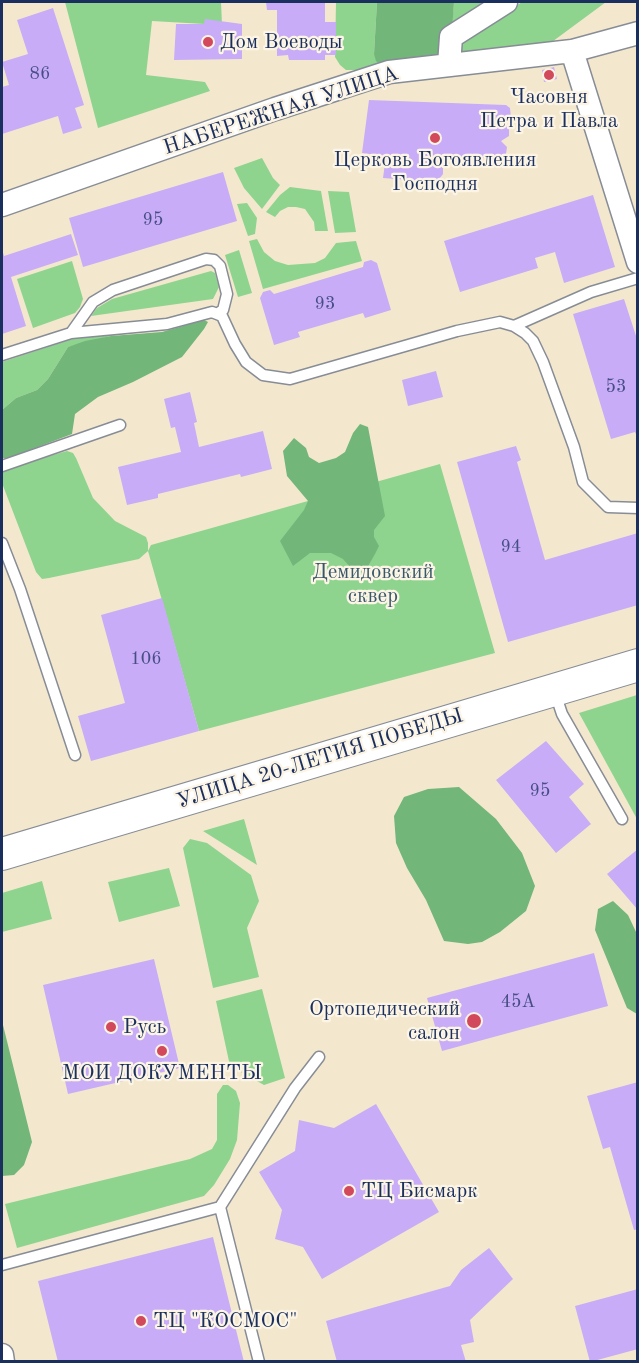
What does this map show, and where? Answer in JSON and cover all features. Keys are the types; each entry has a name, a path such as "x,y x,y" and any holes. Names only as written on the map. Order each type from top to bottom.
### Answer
{"street":[{"path":"449,66 451,37 506,2"},
{"name":"НАБЕРЕЖНАЯ УЛИЦА","path":"2,206 276,109 389,72 572,51 638,33"},
{"path":"572,51 638,262"},
{"name":"УЛИЦА 20-ЛЕТИЯ ПОБЕДЫ","path":"2,854 638,665"},
{"path":"2,1355 3,1362"}],"lane":[{"path":"2,355 71,333 167,324 206,312 218,313 223,309 227,294 220,266 214,260 206,259 113,291 93,302 71,333"},
{"path":"514,326 591,292 638,278"},
{"path":"218,313 225,321 246,362 263,375 291,379 457,331 500,322 514,326 533,341 543,362 574,447 583,482 608,507 638,508"},
{"path":"2,466 120,425"},
{"path":"2,543 20,589 75,755"},
{"path":"554,690 562,714 622,819"},
{"path":"2,1265 220,1207 295,1088 319,1057"},
{"path":"220,1207 259,1362"}],"green space":[{"path":"65,2 221,2 222,25 152,21 146,75 205,82 210,91 98,128"},
{"path":"336,2 377,2 374,54 387,66 346,70 340,65 335,57"},
{"path":"377,2 454,2 450,60 381,65 376,61 374,54"},
{"path":"454,2 506,2 451,37"},
{"path":"522,2 606,2 541,50 455,59 456,46"},
{"path":"262,158 273,178 280,185 262,209 244,188 234,168"},
{"path":"290,187 321,191 328,231 315,231 314,222 305,209 288,207 275,217 266,212"},
{"path":"328,191 349,192 356,232 335,233"},
{"path":"247,203 257,218 255,234 248,236 237,204"},
{"path":"257,239 264,252 275,261 288,265 315,263 325,258 336,243 356,241 362,261 263,289 249,241"},
{"path":"239,250 252,293 238,297 225,255"},
{"path":"72,261 83,299 80,307 75,313 33,328 17,279"},
{"path":"211,271 215,273 219,287 213,299 91,316 97,308 112,299"},
{"path":"204,320 208,322 204,329 182,357 98,397 75,414 72,434 9,458 2,458 2,410 16,398 37,390 48,379 68,347 111,336 162,332"},
{"path":"135,333 111,336 68,347 48,379 37,390 16,398 2,410 2,362 78,337"},
{"path":"360,424 368,427 385,516 374,530 374,537 379,546 367,568 354,579 351,568 343,559 331,553 310,553 293,566 280,541 304,510 308,501 287,476 283,451 294,438 306,448 309,457 319,463 336,458 345,452 353,433"},
{"path":"67,451 73,453 76,458 93,498 115,521 146,537 148,551 139,559 42,579 36,572 2,483 2,473 7,468"},
{"name":"Демидовский сквер","path":"440,464 495,653 199,731 148,551 151,545"},
{"path":"637,695 637,819 579,713"},
{"path":"459,787 496,819 522,853 535,886 526,911 500,932 482,942 468,944 444,941 426,900 407,868 396,843 394,816 404,797 428,789"},
{"path":"244,819 257,865 203,831"},
{"path":"190,839 207,843 251,875 259,901 247,928 259,977 213,988 183,848"},
{"path":"169,868 180,906 119,922 108,882"},
{"path":"42,881 52,919 2,932 2,893"},
{"path":"613,901 628,915 637,934 637,1014 627,1008 595,930 598,909"},
{"path":"262,989 285,1078 264,1085 230,1066 216,1001"},
{"path":"2,1021 32,1142 24,1165 14,1175 2,1176"},
{"path":"223,1085 228,1085 236,1091 240,1103 237,1140 230,1159 214,1185 204,1196 17,1248 5,1204 190,1159 212,1149 217,1140 217,1094"}],"building":[{"path":"266,2 325,2 325,22 336,22 336,55 325,55 325,60 289,60 288,55 277,56 277,10 267,10"},
{"path":"53,8 84,105 75,108 82,128 63,134 58,116 2,134 2,87 9,85 2,62 28,54 17,20"},
{"name":"Дом Воеводы","path":"205,19 242,24 242,59 174,60 176,24 204,24"},
{"name":"Часовня Петра и Павла","path":"554,67 557,79 544,82 542,70"},
{"name":"Церковь Богоявления Господня","path":"369,100 506,105 510,108 511,118 504,123 509,129 509,136 501,141 507,147 506,154 499,159 440,156 443,161 443,174 437,182 383,178 386,156 362,153"},
{"path":"223,172 237,221 83,267 69,218"},
{"path":"593,195 615,267 564,283 555,252 535,258 538,268 460,292 444,241"},
{"path":"71,234 78,255 11,277 26,326 2,334 2,249 4,256"},
{"path":"371,260 377,263 391,310 365,318 363,313 298,332 300,337 274,345 260,298 263,292 270,290 274,294 363,267 364,262"},
{"path":"624,299 638,342 638,438 635,432 611,439 573,314"},
{"path":"436,371 443,397 408,406 402,380"},
{"path":"190,392 197,422 194,423 199,447 263,431 272,469 241,477 240,474 158,494 158,498 127,505 118,467 181,452 175,427 171,428 164,399"},
{"path":"516,446 521,460 517,462 545,560 638,533 638,605 508,642 457,462"},
{"path":"162,598 199,731 91,761 78,716 125,703 101,615"},
{"path":"546,741 584,784 569,797 591,824 556,853 496,780"},
{"path":"638,849 638,910 607,874"},
{"path":"594,953 608,1006 442,1051 427,998"},
{"name":"Русь","path":"154,959 180,1068 68,1094 43,985"},
{"path":"638,1082 638,1229 634,1230 610,1147 603,1149 587,1096"},
{"name":"ТЦ Бисмарк","path":"376,1104 439,1212 322,1279 303,1247 275,1239 282,1210 259,1172 295,1151 299,1120 334,1128"},
{"name":"ТЦ \"КОСМОС\"","path":"213,1237 244,1362 58,1362 38,1281"},
{"path":"489,1248 513,1279 470,1320 474,1342 461,1345 466,1362 337,1362 326,1321 450,1286 461,1270"},
{"path":"638,1289 638,1349 590,1362 575,1306"}],"place":[{"name":"Дом Воеводы","path":"208,42"},
{"name":"Часовня Петра и Павла","path":"549,75"},
{"name":"Церковь Богоявления Господня","path":"435,138"},
{"name":"Ортопедический салон","path":"474,1021"},
{"name":"Русь","path":"111,1027"},
{"name":"МОИ ДОКУМЕНТЫ","path":"162,1051"},
{"name":"ТЦ Бисмарк","path":"349,1191"},
{"name":"ТЦ \"КОСМОС\"","path":"141,1321"}]}
